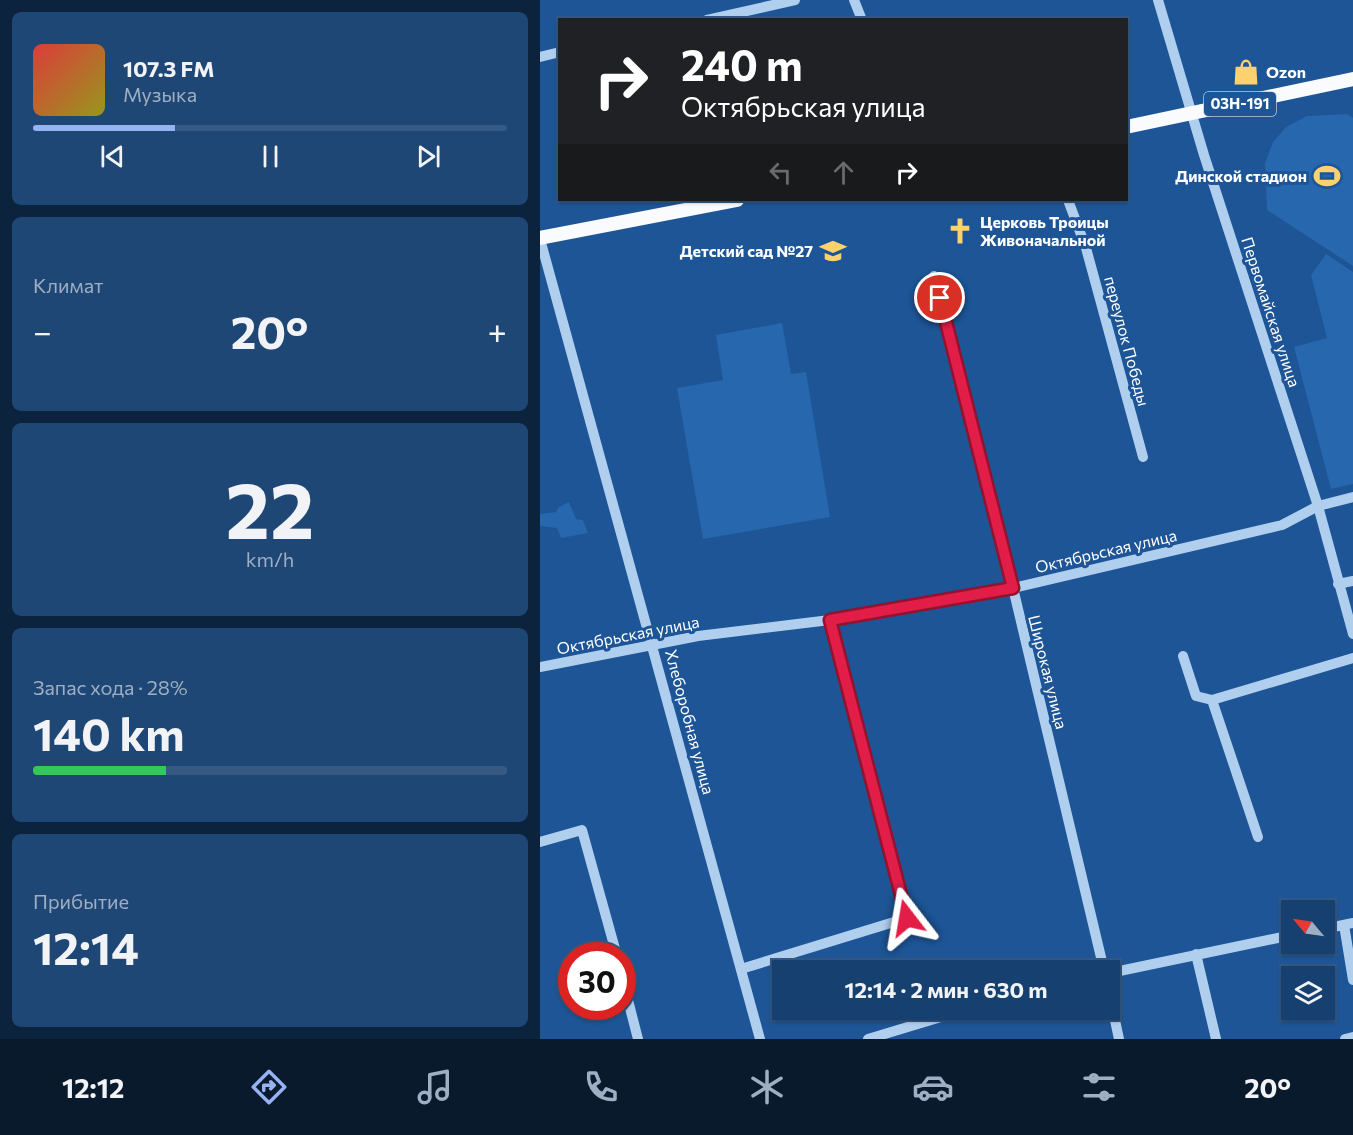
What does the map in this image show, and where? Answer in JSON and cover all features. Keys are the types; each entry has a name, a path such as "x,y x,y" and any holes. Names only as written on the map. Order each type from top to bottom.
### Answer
{"main road":[{"name":"03Н-191","path":"1128,127 1353,79"},
{"path":"540,238 732,201"}],"street":[{"path":"716,18 795,0"},
{"path":"854,0 861,18"},
{"name":"Первомайская улица","path":"1158,0 1192,114 1318,506 1353,634"},
{"path":"540,57 558,52"},
{"name":"переулок Победы","path":"1068,201 1086,248 1143,458"},
{"name":"Хлеборобная улица","path":"540,238 760,1039"},
{"name":"Широкая улица","path":"934,276 1013,588 1102,960"},
{"name":"Октябрьская улица","path":"540,667 654,647 698,636 830,620 1013,588 1282,525 1318,506 1353,497"},
{"path":"1338,584 1353,581"},
{"path":"741,969 907,918 830,620"},
{"path":"1183,656 1196,696 1212,700 1353,658"},
{"path":"1212,700 1258,837"},
{"path":"540,842 582,830 613,942"},
{"path":"1348,924 1353,980"},
{"path":"1120,971 1281,937"},
{"path":"1197,954 1216,1039"},
{"path":"633,1020 638,1039"},
{"path":"870,1039 932,1020"},
{"path":"1115,1020 1119,1039"},
{"path":"1345,1039 1353,1037"}],"shaded area":[{"path":"1347,114 1353,118 1353,266 1267,210 1265,163 1273,142 1286,127 1307,116"},
{"path":"1326,254 1353,272 1353,484 1331,489 1294,347 1327,338 1311,275"},
{"path":"782,323 791,374 806,372 830,517 703,539 677,388 723,380 716,335"},
{"path":"569,502 576,519 583,520 588,533 561,538 557,528 540,526 540,514 556,512 559,507"}],"place":[{"name":"Ozon","path":"1246,72"},
{"name":"Динской стадион","path":"1327,176"},
{"name":"Церковь Троицы Живоначальной","path":"960,231"},
{"name":"Детский сад №27","path":"833,251"}],"route":[{"path":"907,918 830,620 1013,588 940,298"}]}
